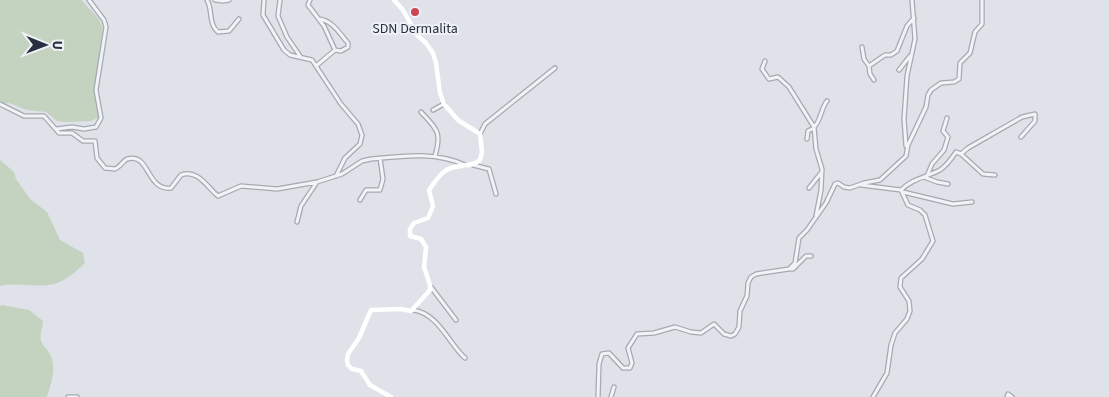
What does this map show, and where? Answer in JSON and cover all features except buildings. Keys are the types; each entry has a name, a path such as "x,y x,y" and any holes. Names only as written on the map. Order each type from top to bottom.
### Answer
{"street":[{"path":"56,130 72,127 90,129 96,127 101,118 96,90 106,27 104,20 89,0"},
{"path":"207,0 212,26 218,32 229,31 239,19"},
{"path":"215,0 222,2 228,0"},
{"path":"264,0 263,15 281,45 290,55 312,60 332,92 358,124 361,131 360,144 345,158 336,176"},
{"path":"280,0 278,16 287,37 296,52 302,57"},
{"path":"310,0 308,5 324,26 335,50"},
{"path":"394,0 404,10 417,35 433,53 440,93 444,104 458,120 480,134"},
{"path":"906,154 904,119 907,76 915,39 912,0"},
{"path":"788,269 795,263 799,238 826,203 836,184 847,188 880,180 906,154 908,144 926,107 931,90 941,83 954,82 959,79 960,63 969,55 975,32 982,24 982,0"},
{"path":"869,66 882,57 897,51 907,26 914,17"},
{"path":"316,66 335,50 343,50 348,47 348,43 333,26 319,19"},
{"path":"862,47 864,59 869,66 870,74 874,80"},
{"path":"899,70 912,53"},
{"path":"765,62 762,69 769,79 778,77 789,87 814,128 816,148 822,169 819,206 815,219"},
{"path":"456,320 430,285 424,266 426,247 421,239 410,236 410,229 414,223 428,218 433,206 429,190 445,171 450,168 479,162 482,157 480,134 485,124 555,68"},
{"path":"807,139 808,130 814,128 817,124 827,102"},
{"path":"0,104 24,116 44,116 61,134 74,134 83,141 95,141 98,158 105,168 115,170 126,160 139,160 154,181 164,188 171,188 181,175 186,174 198,177 218,196 236,187 246,185 277,189 317,182 336,176 362,161 380,158 435,156 488,169 496,194"},
{"path":"433,110 444,104"},
{"path":"421,112 436,128 438,133 439,144 435,156"},
{"path":"961,154 1022,117 1035,114 1035,120 1021,137"},
{"path":"926,176 932,164 944,150 948,136 943,131 947,118"},
{"path":"902,191 910,183 942,168 956,152 961,154 983,174 995,175"},
{"path":"360,200 366,190 380,190 383,179 380,158"},
{"path":"809,188 822,172"},
{"path":"921,177 948,184"},
{"path":"297,222 301,206 317,182"},
{"path":"858,185 902,191 953,204 972,202"},
{"path":"873,397 887,373 891,345 895,333 907,319 910,311 909,301 900,287 901,278 907,270 922,259 933,241 927,218 920,210 908,205 902,191"},
{"path":"598,397 599,364 602,354 609,354 620,366 628,369 632,363 628,348 637,334 654,333 675,327 701,333 714,324 724,334 733,336 739,327 739,314 747,296 748,283 751,277 756,274 793,269 803,257 810,256"},
{"path":"413,310 429,292 430,285"},
{"path":"390,397 371,386 363,372 352,368 348,364 347,357 359,338 371,310 394,308 421,312 446,333 465,358"},
{"path":"611,397 614,386"},
{"path":"1007,397 1008,394 1012,397"},
{"path":"68,397 77,397"}],"green space":[{"path":"0,0 82,0 98,18 103,33 96,85 100,112 98,118 91,121 57,121 46,112 27,110 9,103 0,104"},
{"path":"0,160 14,172 16,179 30,199 47,212 60,240 83,253 85,263 63,280 48,285 12,284 0,286"},
{"path":"0,306 29,310 43,321 41,341 50,354 53,365 53,376 47,397 0,397"}],"place":[{"name":"SDN Dermalita","path":"415,12"}]}
